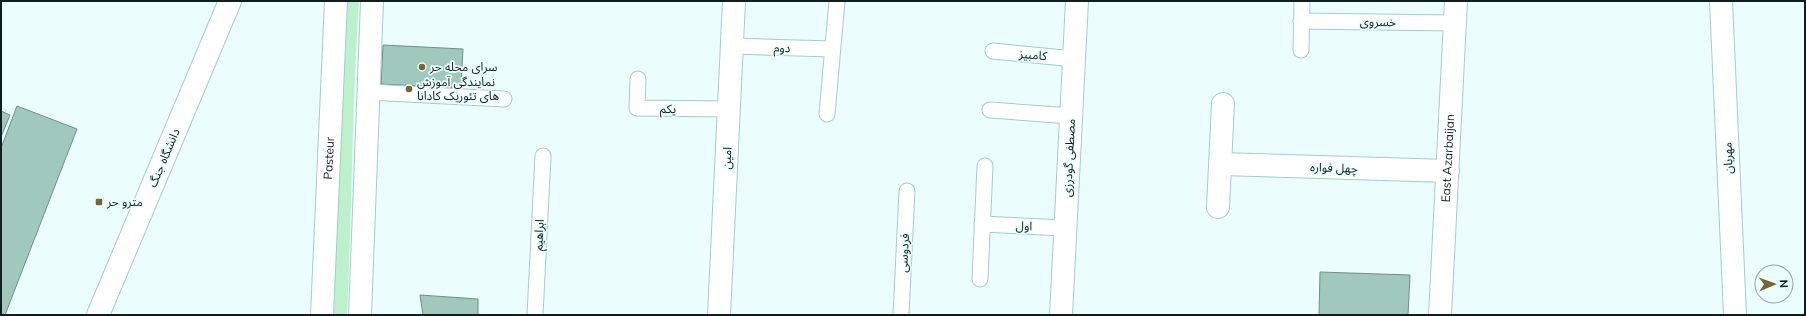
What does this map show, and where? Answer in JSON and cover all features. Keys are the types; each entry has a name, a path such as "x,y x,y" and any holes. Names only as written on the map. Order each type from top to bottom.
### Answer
{"street":[{"name":"دانشگاه جنگ","path":"98,315 230,1"},
{"name":"Pasteur","path":"322,315 336,1"},
{"path":"360,315 372,1"},
{"name":"امین","path":"719,315 734,1"},
{"name":"مصطفی گودرزی","path":"1061,315 1077,1"},
{"name":"East Azarbaijan","path":"1440,315 1456,1"},
{"name":"مهربان","path":"1721,1 1735,315"},
{"path":"1218,207 1223,104"},
{"name":"چهل فواره","path":"1221,164 1448,171"}],"lane":[{"path":"827,114 837,1"},
{"path":"1301,50 1302,1"},
{"name":"خسروی","path":"1301,21 1455,23"},
{"name":"دوم","path":"732,46 832,50"},
{"name":"کامبیز","path":"993,51 1074,59"},
{"name":"یکم","path":"638,79 637,108 729,109"},
{"path":"368,92 504,99"},
{"path":"990,110 1071,116"},
{"name":"ابراهیم","path":"535,315 543,156"},
{"path":"980,279 985,166"},
{"name":"فردوسی","path":"901,315 907,191"},
{"name":"اول","path":"982,224 1065,228"}],"green space":[{"path":"346,1 359,1 349,276 347,315 334,315 339,145"}],"building":[{"name":"سرای محله حر","path":"383,45 463,49 461,88 381,84"},
{"path":"17,106 77,129 5,315 1,315 1,148"},
{"path":"1,111 10,115 1,137"},
{"path":"1320,272 1410,275 1408,315 1319,315"},
{"path":"420,295 478,299 478,315 423,315"}],"place":[{"name":"سرای محله حر","path":"422,67"},
{"name":"نمایندگی آموزش های تئوریک کادانا","path":"409,89"},
{"name":"مترو حر","path":"99,202"}]}
